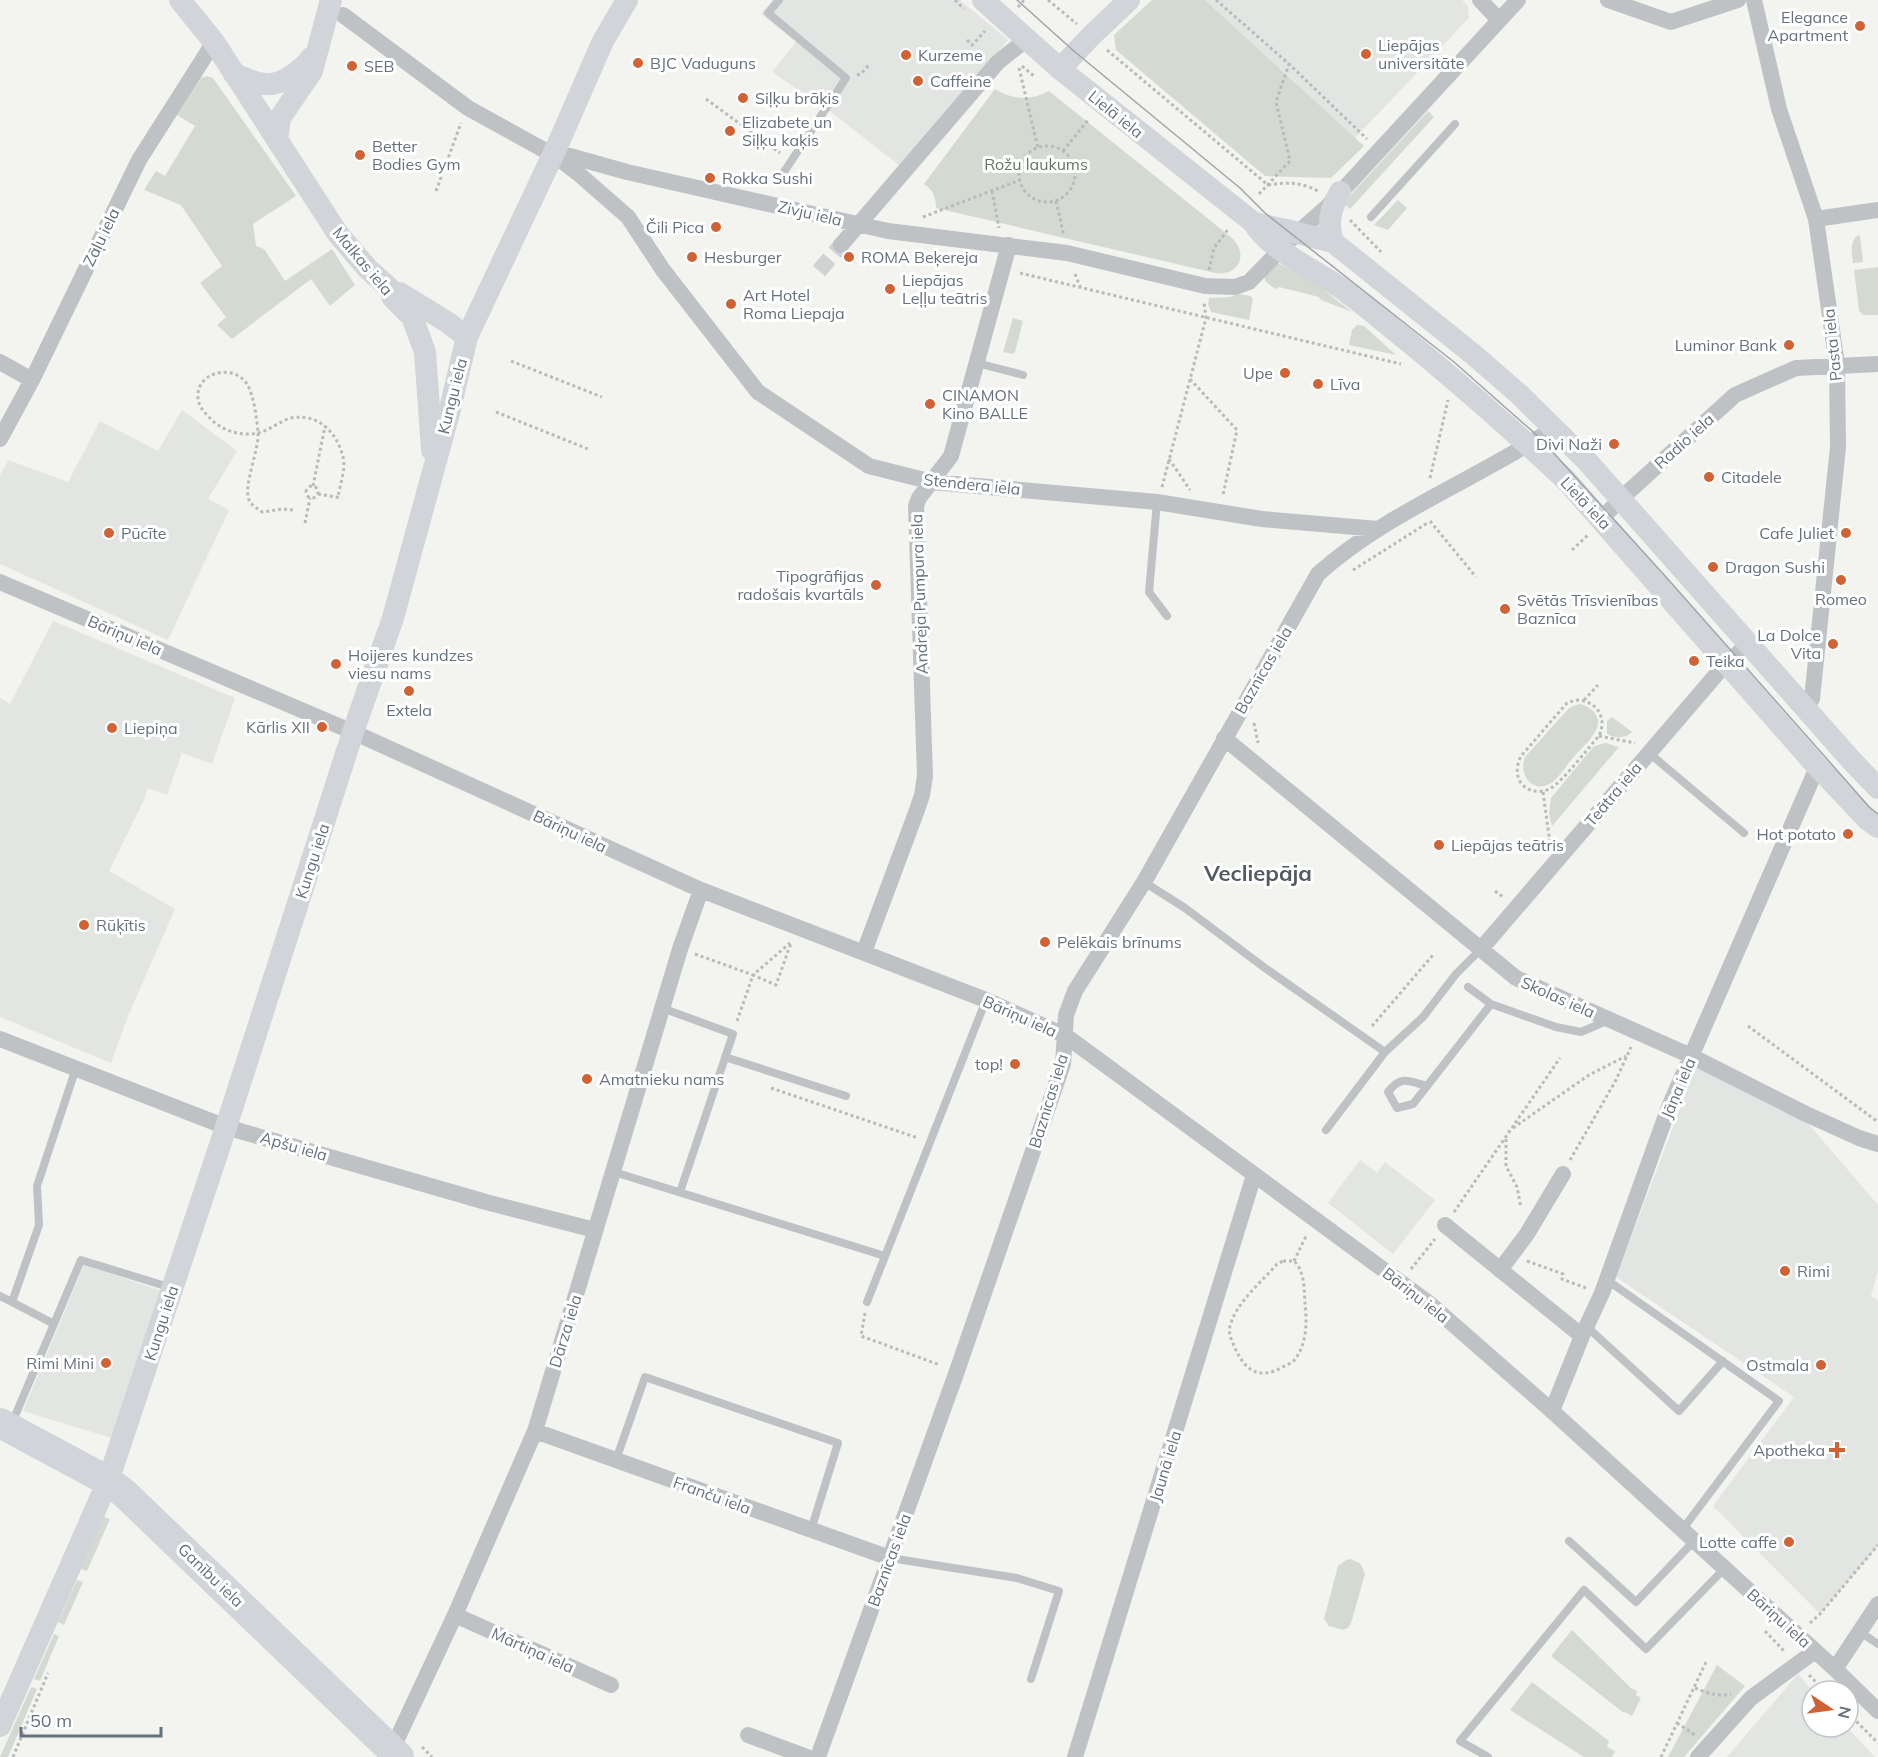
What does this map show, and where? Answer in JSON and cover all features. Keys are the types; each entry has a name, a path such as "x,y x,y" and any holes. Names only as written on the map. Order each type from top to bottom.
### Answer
{"highway":[{"name":"Ganību iela","path":"5,1425 108,1481 148,1515 393,1755"}],"street":[{"name":"Malkas iela","path":"180,0 214,42 338,234 368,269 389,288 393,298 412,317 425,352 434,466"},
{"name":"Lielā iela","path":"983,0 1060,69 1254,223 1258,231 1377,316 1566,480 1598,524 1727,664 1814,763 1867,819 1878,827"},
{"path":"1060,69 1129,0"},
{"path":"1480,0 1499,20"},
{"name":"Zivju iela","path":"337,8 468,108 553,155 570,156 627,172 888,231 1067,253 1205,286 1235,288 1249,282 1298,233 1329,192 1379,150 1518,0"},
{"path":"1608,0 1671,22 1738,0"},
{"name":"Pasta iela","path":"1754,0 1779,109 1816,219 1837,365 1838,447 1812,699"},
{"name":"Kungu iela","path":"0,1726 108,1481 226,1127 353,732 393,618 466,337 553,155 621,4"},
{"path":"277,140 280,118 312,71 337,8"},
{"path":"841,245 998,62 1027,39"},
{"name":"Zāļu iela","path":"0,439 32,380 139,160 214,42"},
{"path":"234,74 260,83 272,84 290,76 309,61 319,49"},
{"name":"Stendera iela","path":"553,155 580,175 628,218 663,270 758,392 869,465 932,483 1157,502 1262,519 1378,529"},
{"path":"1329,192 1331,209 1329,231 1333,243"},
{"path":"1816,219 1878,210"},
{"name":"Lielā iela","path":"1254,223 1333,243 1520,394 1621,499 1878,788"},
{"name":"Andreja Pumpura iela","path":"864,952 922,795 925,776 916,506 919,498 951,456 1003,269 1005,244"},
{"path":"389,288 447,322 466,337"},
{"path":"412,317 456,337 466,337"},
{"path":"0,363 32,380"},
{"path":"1837,365 1878,364"},
{"name":"Radio iela","path":"1598,524 1621,499 1735,395 1796,368 1837,365"},
{"name":"Baznīcas iela","path":"818,1757 957,1371 1063,1064 1066,1015 1075,991 1144,882 1318,574 1338,556 1378,529 1528,445 1554,428"},
{"name":"Bāriņu iela","path":"0,582 353,732 701,890 986,1000 1066,1036 1430,1304 1725,1568 1878,1711"},
{"name":"Teātra iela","path":"1481,949 1644,748 1749,643"},
{"name":"Skolas iela","path":"1224,738 1516,978 1691,1056 1806,1114 1878,1144"},
{"name":"Jāņa iela","path":"1552,1411 1604,1287 1669,1107 1816,770"},
{"name":"Dārza iela","path":"393,1755 535,1431 680,949 701,890"},
{"name":"Apšu iela","path":"0,1039 226,1127 486,1202 595,1230"},
{"name":"Jaunā iela","path":"1075,1757 1254,1174"},
{"path":"1500,1270 1527,1234 1563,1174"},
{"path":"1445,1225 1500,1270 1584,1331"},
{"name":"Franču iela","path":"535,1431 890,1558"},
{"path":"1835,1669 1878,1604"},
{"name":"Mārtiņa iela","path":"455,1615 611,1685"},
{"path":"1698,1757 1751,1698 1815,1651"},
{"path":"748,1735 807,1757"}],"lane":[{"path":"779,0 768,13 846,78 780,178"},
{"path":"1371,217 1455,124"},
{"path":"977,363 1023,375"},
{"path":"1157,502 1149,592 1167,615"},
{"path":"1644,748 1744,833"},
{"path":"1144,882 1185,908 1385,1053"},
{"path":"1326,1130 1385,1053 1423,1017 1456,974 1481,949"},
{"path":"1468,987 1491,1004 1556,1027 1581,1032 1609,1019"},
{"path":"867,1302 986,1000"},
{"path":"1427,1086 1491,1004"},
{"path":"662,1008 733,1034 680,1192"},
{"path":"725,1057 846,1095"},
{"path":"12,1302 39,1225 37,1186 76,1068"},
{"path":"614,1172 885,1256"},
{"path":"5,1425 54,1324 81,1260 172,1288"},
{"path":"1569,1540 1636,1602 1688,1535 1779,1401 1723,1361 1604,1287"},
{"path":"0,1296 54,1324"},
{"path":"1584,1331 1679,1411 1723,1361"},
{"path":"616,1460 645,1377 838,1443 811,1530"},
{"path":"890,1558 1017,1578 1059,1591 1031,1679"},
{"path":"1488,1757 1460,1741 1584,1590 1646,1649 1725,1568"},
{"path":"1860,1632 1878,1644"}],"path":[{"path":"1048,0 1268,185 1303,184 1329,192"},
{"path":"1216,0 1289,64 1379,150"},
{"path":"967,40 972,45 985,31"},
{"path":"1259,194 1290,160 1276,102 1289,64"},
{"path":"706,99 791,160"},
{"path":"436,191 468,108"},
{"path":"1064,151 1089,119"},
{"path":"1044,146 1064,151 1074,165 1074,183 1070,191 1056,201 1040,202 1027,194 1020,180 1021,164 1031,151 1044,146"},
{"path":"888,231 1020,180"},
{"path":"992,191 1005,244"},
{"path":"1208,275 1214,248 1230,228"},
{"path":"1003,269 1404,364"},
{"path":"1157,502 1206,318 1203,297"},
{"path":"511,361 602,397"},
{"path":"293,510 283,508 262,512 253,506 249,499 247,489 254,466 258,433 252,399 246,383 234,374 217,372 204,379 198,392 200,407 214,423 234,433 258,433 290,419 306,417 320,422 332,431 344,458 340,498 318,494 310,498"},
{"path":"1190,379 1237,430 1222,500"},
{"path":"1429,485 1448,398"},
{"path":"496,412 588,449"},
{"path":"313,486 325,426"},
{"path":"1169,459 1194,495"},
{"path":"313,486 318,490 318,494"},
{"path":"310,498 306,494 307,490 313,486"},
{"path":"304,523 310,498"},
{"path":"1345,575 1439,516"},
{"path":"1430,521 1476,577"},
{"path":"1572,550 1598,524"},
{"path":"1584,700 1598,685"},
{"path":"1584,700 1601,714 1603,721 1599,736 1555,785 1544,792 1531,791 1521,783 1518,776 1518,762 1521,756 1567,703 1584,700"},
{"path":"1254,723 1258,744 1265,750"},
{"path":"1599,736 1644,748"},
{"path":"1544,792 1550,846 1558,837"},
{"path":"1495,891 1505,898 1499,905"},
{"path":"680,949 753,975 776,985 792,941 753,975 733,1034"},
{"path":"1363,1036 1433,955"},
{"path":"1748,1026 1878,1122"},
{"path":"1563,1174 1616,1080 1638,1032"},
{"path":"1511,1129 1589,1075 1627,1055"},
{"path":"1401,1282 1445,1225 1560,1058"},
{"path":"765,1086 931,1142"},
{"path":"1505,1138 1506,1166 1517,1187 1527,1234"},
{"path":"1294,1261 1315,1219"},
{"path":"1512,1255 1563,1274 1562,1279 1604,1287"},
{"path":"1283,1261 1294,1261 1300,1266 1304,1282 1307,1323 1304,1339 1296,1358 1291,1363 1270,1374 1256,1373 1242,1363 1230,1336 1232,1322 1240,1305 1277,1264 1283,1261"},
{"path":"867,1302 861,1336 957,1371"},
{"path":"1797,1635 1820,1614 1878,1545"},
{"path":"1660,1757 1707,1660"},
{"path":"1694,1687 1706,1693 1723,1696 1765,1687"},
{"path":"1860,1725 1878,1743"}],"shaded area":[{"path":"773,0 960,0 1008,40 900,166 831,112 772,72 796,42 761,14"},
{"path":"1205,0 1462,0 1468,6 1469,18 1355,138"},
{"name":"Pūcīte","path":"182,410 237,451 208,499 229,510 168,640 0,564 0,476 8,460 68,482 100,421 158,451"},
{"path":"53,621 235,698 212,764 182,753 167,795 148,788 109,871 175,909 128,1016 111,1063 0,1017 0,698 10,704"},
{"name":"Ostmala","path":"1697,1064 1806,1121 1878,1205 1878,1271 1871,1296 1878,1300 1878,1546 1820,1614 1713,1506 1794,1397 1616,1277"},
{"path":"1360,1160 1377,1173 1385,1162 1435,1200 1393,1254 1328,1203"},
{"path":"84,1265 162,1291 115,1439 23,1411"},
{"path":"1798,1674 1802,1679 1800,1679 1800,1739 1858,1739 1875,1757 1727,1757"}],"green space":[{"path":"1152,0 1205,0 1364,146 1331,178 1265,176 1116,50 1114,35"},
{"path":"207,76 213,78 296,196 253,224 256,246 264,249 285,281 332,249 355,285 330,306 311,279 232,339 217,325 226,317 200,283 222,266 181,205 144,190 156,171 165,176 195,126 177,115 201,78"},
{"name":"Rožu laukums","path":"995,89 1022,98 1049,91 1232,238 1240,251 1239,263 1230,271 1215,273 936,208 933,194 924,184"},
{"path":"1428,111 1434,117 1350,209 1343,203"},
{"path":"1398,200 1407,208 1388,230 1374,225"},
{"path":"1858,235 1863,262 1853,263 1852,244"},
{"path":"1275,263 1317,285 1352,312 1321,300 1319,297 1279,287 1275,289 1265,281 1265,276"},
{"path":"1878,267 1878,315 1863,315 1859,311 1854,270"},
{"path":"1239,294 1250,296 1253,299 1249,320 1211,312 1208,304 1209,298"},
{"path":"1013,318 1023,321 1013,354 1003,352"},
{"path":"1357,325 1364,326 1396,355 1349,345 1352,330"},
{"path":"1579,704 1588,707 1597,717 1598,725 1594,734 1554,781 1544,786 1533,785 1528,781 1523,770 1525,757 1569,708"},
{"path":"1612,717 1632,732 1620,737 1607,734 1607,721"},
{"path":"1606,743 1619,747 1552,826 1549,813 1551,798 1594,746"},
{"path":"104,1517 110,1519 87,1571 81,1569"},
{"path":"1350,1559 1360,1563 1365,1574 1351,1623 1343,1630 1329,1626 1324,1619 1338,1566"},
{"path":"77,1580 83,1582 64,1625 58,1622"},
{"path":"1572,1630 1631,1688 1637,1691 1636,1695 1641,1698 1632,1716 1624,1713 1551,1656"},
{"path":"54,1634 59,1636 40,1681 34,1679"},
{"path":"1717,1665 1745,1686 1684,1757 1668,1757"},
{"path":"1532,1682 1609,1741 1607,1747 1615,1751 1612,1757 1584,1757 1510,1710"},
{"path":"31,1687 37,1689 8,1757 0,1757"}],"tunnel":[{"path":"819,271 841,245"}],"tram line":[{"path":"1017,0 1075,52 1240,188 1265,213 1454,362 1540,438 1869,807 1878,814"}],"place":[{"name":"Elegance Apartment","path":"1860,26"},
{"name":"Liepājas universitāte","path":"1366,54"},
{"name":"Kurzeme","path":"906,55"},
{"name":"BJC Vaduguns","path":"638,63"},
{"name":"SEB","path":"352,66"},
{"name":"Caffeine","path":"918,81"},
{"name":"Siļķu brāķis","path":"743,98"},
{"name":"Elizabete un Siļķu kaķis","path":"730,131"},
{"name":"Better Bodies Gym","path":"360,155"},
{"name":"Rokka Sushi","path":"710,178"},
{"name":"Čili Pica","path":"716,227"},
{"name":"Hesburger","path":"692,257"},
{"name":"ROMA Beķereja","path":"849,257"},
{"name":"Liepājas Leļļu teātris","path":"890,289"},
{"name":"Art Hotel Roma Liepaja","path":"731,304"},
{"name":"Luminor Bank","path":"1789,345"},
{"name":"Upe","path":"1285,373"},
{"name":"Līva","path":"1318,384"},
{"name":"CINAMON Kino BALLE","path":"930,404"},
{"name":"Divi Naži","path":"1614,444"},
{"name":"Citadele","path":"1709,477"},
{"name":"Pūcīte","path":"109,533"},
{"name":"Cafe Juliet","path":"1846,533"},
{"name":"Dragon Sushi","path":"1713,567"},
{"name":"Romeo","path":"1841,580"},
{"name":"Tipogrāfijas radošais kvartāls","path":"876,585"},
{"name":"Svētās Trīsvienības Baznīca","path":"1505,609"},
{"name":"La Dolce Vita","path":"1833,644"},
{"name":"Teika","path":"1694,661"},
{"name":"Hoijeres kundzes viesu nams","path":"336,664"},
{"name":"Extela","path":"409,691"},
{"name":"Kārlis XII","path":"322,727"},
{"name":"Liepiņa","path":"112,728"},
{"name":"Hot potato","path":"1848,834"},
{"name":"Liepājas teātris","path":"1439,845"},
{"name":"Rūķītis","path":"84,925"},
{"name":"Pelēkais brīnums","path":"1045,942"},
{"name":"top!","path":"1015,1064"},
{"name":"Amatnieku nams","path":"587,1079"},
{"name":"Rimi","path":"1785,1271"},
{"name":"Rimi Mini","path":"106,1363"},
{"name":"Ostmala","path":"1821,1365"},
{"name":"Apotheka","path":"1837,1450"},
{"name":"Lotte caffe","path":"1789,1542"}],"district":[{"name":"Vecliepāja","path":"1258,873"}]}
